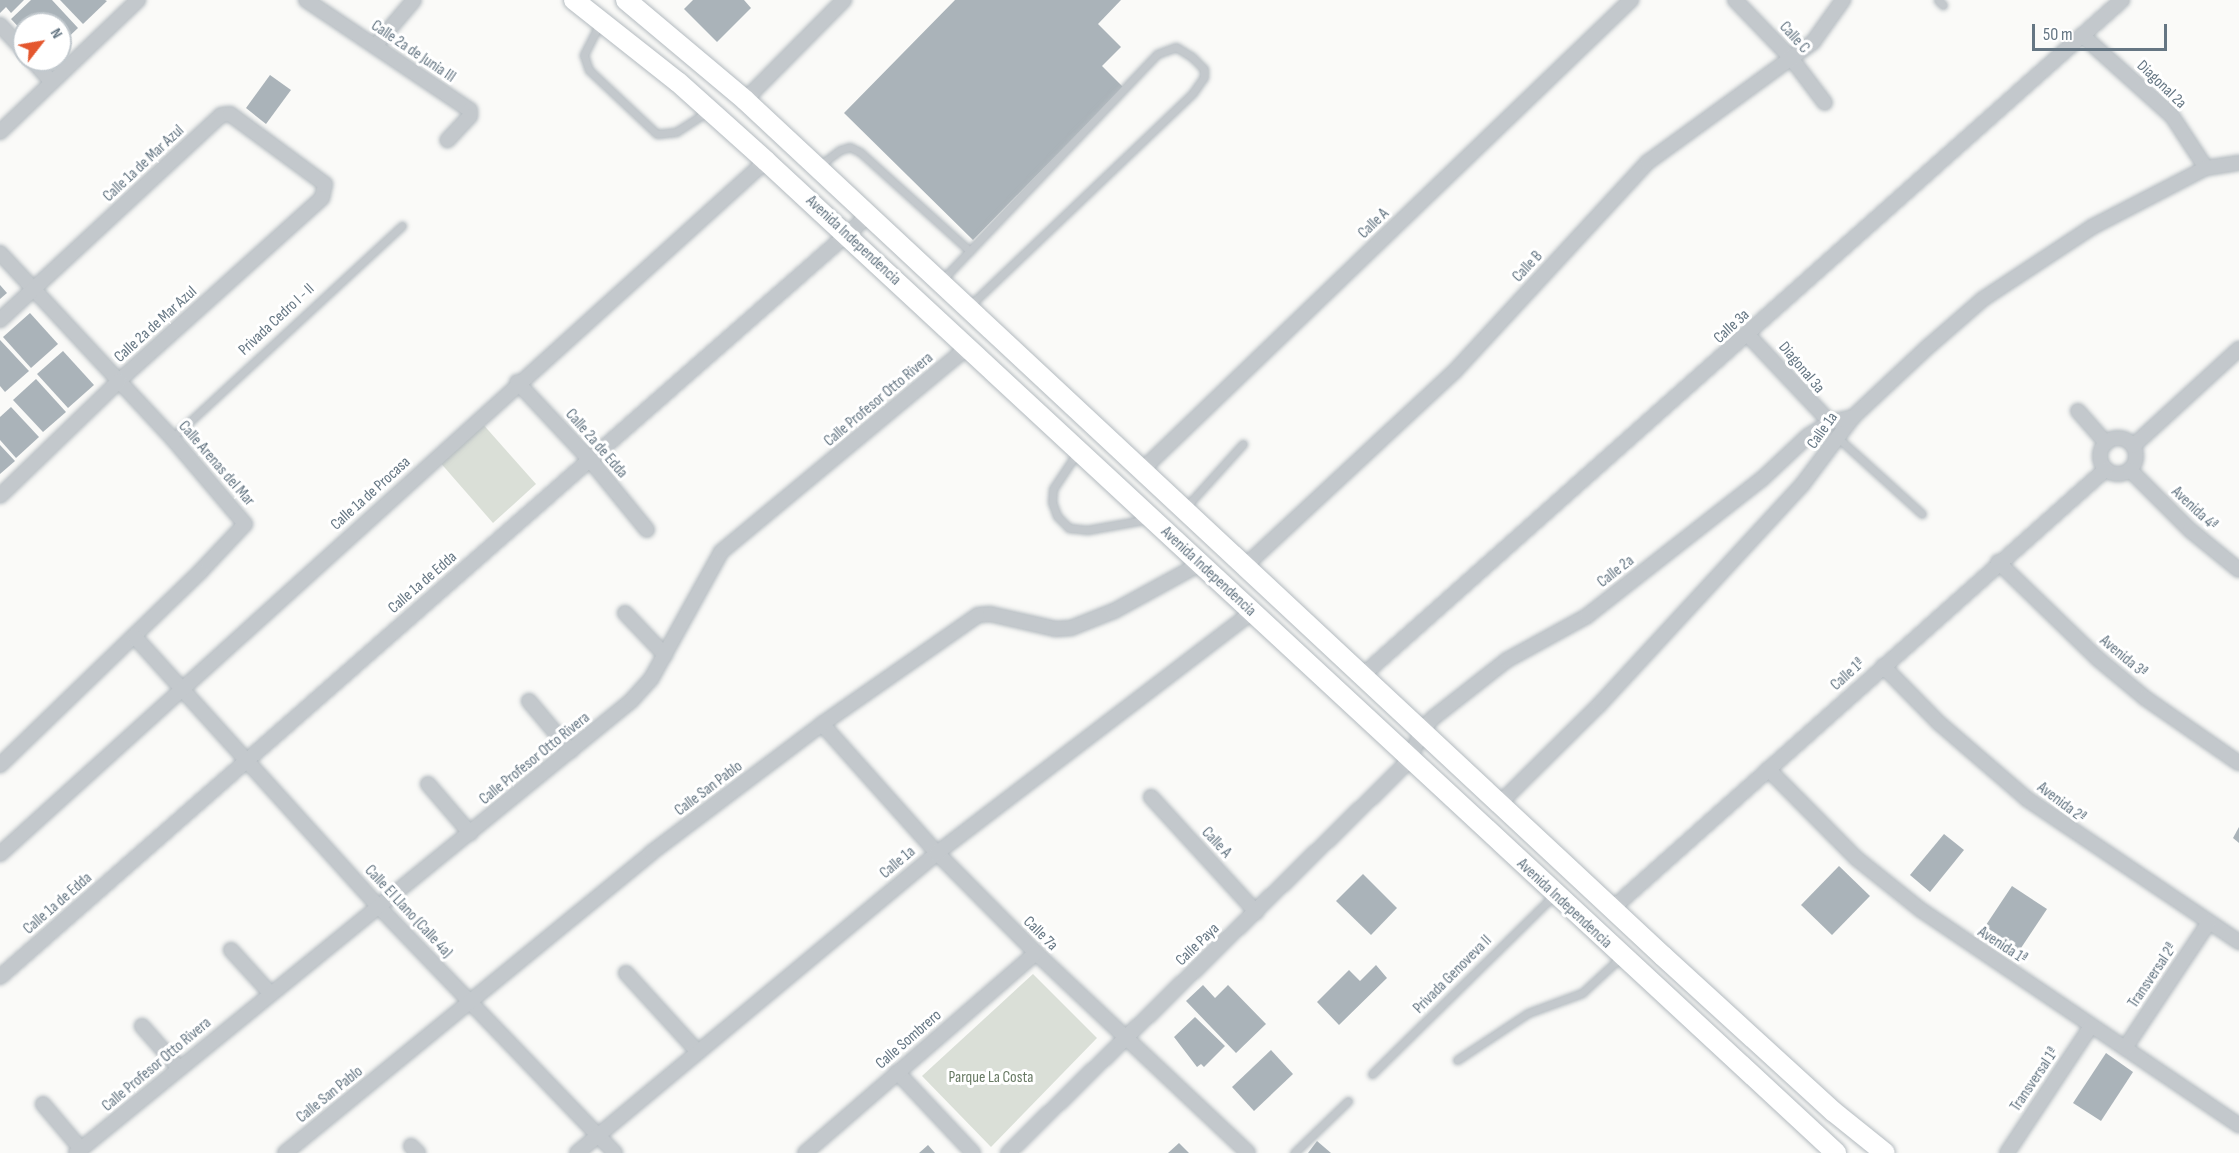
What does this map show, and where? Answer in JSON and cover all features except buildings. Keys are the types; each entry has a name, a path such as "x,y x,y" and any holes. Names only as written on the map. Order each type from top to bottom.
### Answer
{"main road":[{"name":"Avenida Independencia","path":"574,0 710,110 766,161 1554,895 1836,1153"},
{"name":"Avenida Independencia","path":"626,0 745,100 1801,1083 1885,1153"},
{"path":"1034,409 1053,389"},
{"path":"1152,519 1178,504"}],"street":[{"path":"0,132 138,0"},
{"name":"Calle 2a de Junia III","path":"306,0 470,110 470,116 448,140"},
{"path":"375,46 414,0"},
{"path":"745,100 842,0"},
{"name":"Calle A","path":"1141,471 1631,0"},
{"name":"Calle C","path":"1735,0 1791,58 1825,103"},
{"name":"Calle B","path":"1245,567 1454,372 1648,162 1813,42 1843,0"},
{"name":"Calle 3a","path":"1362,676 2122,0"},
{"path":"0,25 12,38"},
{"name":"Diagonal 2a","path":"2082,35 2172,116 2206,168"},
{"path":"43,72 51,81"},
{"name":"Calle 1a de Mar Azul","path":"0,320 221,115 230,114 321,178"},
{"name":"Calle 1a de Procasa","path":"0,854 517,382 766,161"},
{"name":"Calle 1a","path":"1499,804 1599,705 1802,485 1853,417 1983,299 2092,227 2206,168 2239,162"},
{"name":"Calle 2a de Mar Azul","path":"0,496 119,381 322,198 325,183 321,178"},
{"name":"Calle 1a de Edda","path":"0,977 869,215"},
{"name":"Calle Arenas del Mar","path":"0,253 172,438 245,524 134,636 0,765"},
{"name":"Diagonal 3a","path":"1748,335 1830,422"},
{"name":"Calle Profesor Otto Rivera","path":"78,1151 642,691 665,655 724,548 967,348"},
{"path":"2133,446 2239,349"},
{"name":"Calle 2a de Edda","path":"517,382 590,460 646,530"},
{"path":"2078,411 2106,443"},
{"name":"Calle 2a","path":"1410,760 1421,731 1473,683 1552,633 1587,616 1762,478 1808,436 1830,422 1853,417"},
{"path":"2120,438 2133,446 2136,461 2130,470 2115,473 2106,469 2101,453 2106,443 2120,438"},
{"name":"Calle 1ª","path":"1613,908 1998,562 2106,469"},
{"name":"Avenida 4ª","path":"2130,470 2190,530 2239,570"},
{"name":"Avenida 3ª","path":"1998,562 2097,658 2145,698 2239,763"},
{"name":"Calle San Pablo","path":"285,1153 651,853 822,724 978,615 990,614 1056,629 1071,628 1114,611 1200,564"},
{"path":"624,613 665,655"},
{"name":"Calle 1a","path":"577,1153 937,853 1251,613"},
{"name":"Calle El Llano (Calle 4a)","path":"134,636 379,907 615,1153"},
{"name":"Avenida 2ª","path":"1883,666 1947,730 2027,799 2209,922 2237,936"},
{"path":"529,701 571,751"},
{"name":"Calle 7a","path":"822,724 937,853 1036,953 1123,1039 1248,1153"},
{"name":"Calle Paya","path":"1008,1153 1410,760"},
{"name":"Avenida 1ª","path":"1768,769 1826,830 1886,884 2239,1125"},
{"path":"428,784 470,833"},
{"name":"Calle A","path":"1151,797 1256,912"},
{"name":"Transversal 2ª","path":"2125,1048 2209,922"},
{"path":"231,950 270,993"},
{"name":"Calle Sombrero","path":"805,1153 1036,953"},
{"path":"626,973 698,1052"},
{"path":"142,1026 179,1068"},
{"name":"Transversal 1ª","path":"2007,1153 2091,1026"},
{"path":"897,1072 973,1153"},
{"path":"43,1104 78,1151"}],"lane":[{"path":"602,21 584,55 589,70 657,134 676,132 710,110"},
{"path":"940,282 1157,54 1176,47 1204,69 1204,77 1193,93 967,308"},
{"path":"818,167 840,150 850,147 860,152 970,251"},
{"name":"Privada Cedro I - II","path":"172,438 402,226"},
{"path":"1838,438 1922,514"},
{"path":"1178,504 1243,444"},
{"path":"1078,451 1053,489 1052,502 1057,516 1069,528 1087,530 1152,519"},
{"name":"Privada Genoveva II","path":"1372,1074 1554,895"},
{"path":"1457,1060 1528,1013 1582,993 1621,957"},
{"path":"1294,1153 1348,1101"}],"green space":[{"path":"481,422 536,484 493,523 438,460"},
{"name":"Parque La Costa","path":"1033,974 1097,1038 991,1147 922,1076"}]}
